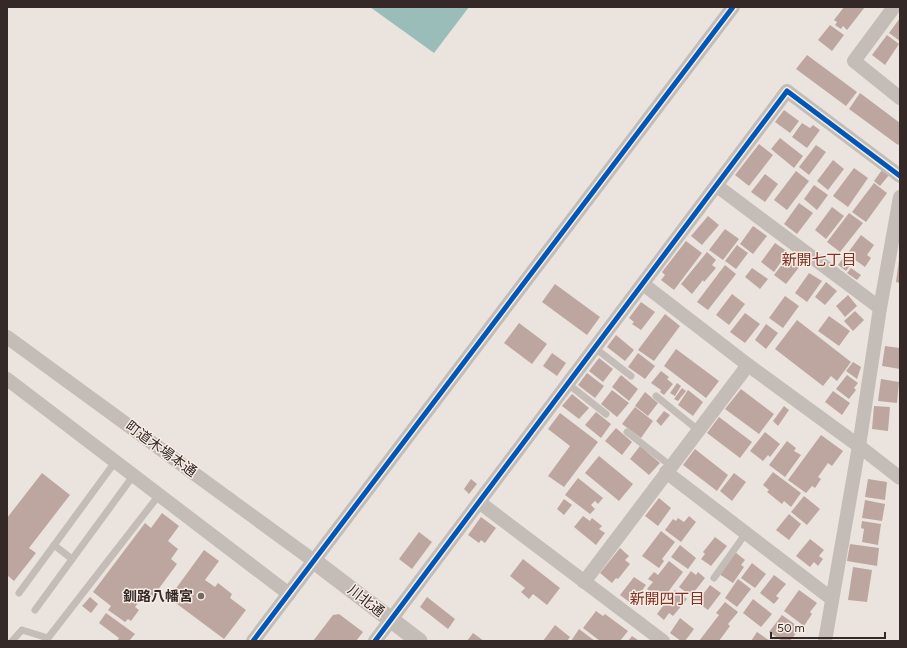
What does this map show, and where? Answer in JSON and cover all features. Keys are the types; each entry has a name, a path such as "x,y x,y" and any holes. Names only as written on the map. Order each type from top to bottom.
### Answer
{"street":[{"path":"254,641 733,7"},
{"path":"894,7 854,61 900,98"},
{"path":"375,641 788,90 900,176"},
{"path":"717,186 880,308"},
{"path":"825,641 859,446 880,308 900,197"},
{"path":"643,284 748,365 859,446 900,478"},
{"name":"町道木場本通","path":"7,337 314,561"},
{"path":"584,582 748,365"},
{"path":"7,380 289,594"},
{"path":"668,469 746,533 832,599"},
{"path":"480,502 664,641"},
{"name":"川北通","path":"314,561 418,641"}],"lane":[{"path":"595,348 631,376"},
{"path":"568,384 606,414"},
{"path":"656,396 698,430"},
{"path":"627,432 668,469"},
{"path":"19,593 115,462"},
{"path":"35,610 133,476"},
{"path":"12,641 22,630 48,640 159,495"},
{"path":"714,578 746,533"},
{"path":"54,545 72,559"}],"water":[{"path":"370,7 469,7 434,53"}],"building":[{"path":"844,7 865,7 847,30 843,26 841,29 835,25 837,22 834,20"},
{"path":"900,18 900,41 889,33"},
{"path":"830,25 844,35 832,51 818,40"},
{"path":"887,35 899,44 885,65 872,55"},
{"path":"807,55 857,92 846,106 796,69"},
{"path":"860,93 900,123 900,143 898,145 849,109"},
{"path":"784,110 799,121 790,133 775,122"},
{"path":"802,123 810,128 813,125 820,130 807,148 792,137"},
{"path":"780,138 803,156 794,168 771,149"},
{"path":"759,144 773,155 749,186 735,175"},
{"path":"816,145 826,152 809,175 799,167"},
{"path":"833,160 844,169 828,190 817,181"},
{"path":"854,168 868,178 848,207 833,196"},
{"path":"882,170 889,175 880,186 874,181"},
{"path":"796,171 809,181 787,210 774,200"},
{"path":"765,174 778,184 765,202 751,192"},
{"path":"874,183 887,193 866,222 852,212"},
{"path":"814,185 828,195 817,210 804,199"},
{"path":"799,203 813,213 797,234 784,224"},
{"path":"832,207 844,216 826,239 815,230"},
{"path":"849,213 863,223 840,252 827,242"},
{"path":"708,216 719,225 702,245 691,236"},
{"path":"753,226 767,236 753,254 740,244"},
{"path":"725,229 739,239 723,260 709,250"},
{"path":"861,235 874,245 867,255 871,258 865,267 847,254"},
{"path":"686,241 702,253 674,290 661,280 665,275 662,272"},
{"path":"775,243 788,252 774,272 761,262"},
{"path":"737,245 748,253 736,269 725,261"},
{"path":"707,252 716,260 712,265 716,268 704,282 703,280 692,294 681,284"},
{"path":"788,257 800,266 786,284 774,275"},
{"path":"844,257 852,263 846,271 838,265"},
{"path":"900,260 900,283 896,282"},
{"path":"725,265 736,274 708,310 697,302"},
{"path":"752,268 768,279 760,289 745,277"},
{"path":"851,268 861,275 857,280 847,273"},
{"path":"809,273 822,281 807,302 795,293"},
{"path":"826,282 837,291 825,305 815,297"},
{"path":"555,284 600,317 587,335 542,302"},
{"path":"732,294 745,304 729,325 716,315"},
{"path":"848,295 857,306 845,317 836,306"},
{"path":"785,296 799,306 783,328 769,318"},
{"path":"641,302 655,312 641,330 632,324 634,322 629,318"},
{"path":"855,311 864,320 853,331 844,321"},
{"path":"745,313 760,324 745,343 730,332"},
{"path":"665,314 680,326 654,361 638,350"},
{"path":"829,316 850,331 839,346 818,331"},
{"path":"797,320 851,362 837,381 831,376 823,386 775,349"},
{"path":"519,323 547,344 532,364 504,343"},
{"path":"766,324 778,333 766,349 755,340"},
{"path":"616,335 634,350 625,361 607,347"},
{"path":"885,346 900,348 900,369 882,366"},
{"path":"676,349 719,381 706,398 664,366"},
{"path":"552,353 566,363 557,376 543,366"},
{"path":"638,353 655,366 645,379 628,367"},
{"path":"599,358 613,369 603,382 589,371"},
{"path":"853,362 861,367 857,379 846,371"},
{"path":"661,371 669,377 667,379 673,384 664,395 660,392 661,390 651,383"},
{"path":"587,373 604,386 595,398 578,385"},
{"path":"621,375 638,389 629,401 612,387"},
{"path":"847,375 858,383 854,388 856,390 849,399 836,389"},
{"path":"881,379 899,382 897,403 878,401"},
{"path":"677,383 681,386 675,396 670,393"},
{"path":"682,388 686,391 678,401 674,399"},
{"path":"741,389 774,414 759,434 725,409"},
{"path":"612,390 629,403 617,417 601,404"},
{"path":"688,390 703,402 693,416 678,405"},
{"path":"833,391 850,403 842,415 825,402"},
{"path":"645,392 658,403 648,416 635,406"},
{"path":"572,394 589,408 579,419 562,406"},
{"path":"784,406 789,410 778,426 773,421"},
{"path":"874,406 890,407 888,431 872,429"},
{"path":"635,407 653,421 641,438 622,424"},
{"path":"664,411 670,415 661,426 656,421"},
{"path":"596,412 611,424 601,438 585,425"},
{"path":"560,413 598,442 564,487 548,476 570,446 548,429"},
{"path":"719,417 752,442 740,458 707,433"},
{"path":"616,428 632,442 622,455 605,441"},
{"path":"765,432 780,444 770,457 768,455 763,461 750,451"},
{"path":"821,435 843,451 832,466 828,463 818,477 821,479 815,488 812,486 806,493 788,480"},
{"path":"787,441 796,448 794,451 801,455 785,477 769,465"},
{"path":"640,446 660,463 649,475 630,459"},
{"path":"695,449 728,475 717,491 683,465"},
{"path":"599,456 633,484 619,501 585,473"},
{"path":"773,472 801,493 791,507 784,501 782,504 767,492 769,490 763,485"},
{"path":"42,473 70,495 29,548 36,553 14,581 7,575 7,518"},
{"path":"734,473 746,482 732,501 720,491"},
{"path":"578,478 603,498 598,504 595,501 591,505 595,509 590,514 565,495"},
{"path":"471,479 477,484 469,494 464,489"},
{"path":"868,479 887,482 885,500 865,497"},
{"path":"804,496 820,509 807,525 791,512"},
{"path":"659,498 671,508 658,526 645,516"},
{"path":"564,499 572,505 564,515 557,509"},
{"path":"865,500 885,504 882,521 862,518"},
{"path":"162,513 179,526 168,541 178,549 171,559 177,564 149,602 143,597 135,607 139,610 131,621 128,619 125,622 108,610 111,606 93,592 145,523 151,528"},
{"path":"789,514 801,524 789,540 776,530"},
{"path":"583,516 590,521 592,518 602,526 599,529 605,533 596,545 574,527"},
{"path":"689,516 696,522 681,542 665,530 673,519 676,521 678,518 684,522"},
{"path":"481,517 496,528 485,543 481,540 479,543 468,535"},
{"path":"862,521 881,524 878,545 862,542 864,529 861,528"},
{"path":"661,531 675,542 662,559 664,561 659,568 642,556"},
{"path":"419,532 432,542 412,569 399,559"},
{"path":"715,537 727,546 711,566 701,559 705,554 703,552"},
{"path":"810,539 824,550 819,556 823,559 818,566 814,562 810,567 796,556"},
{"path":"850,544 879,548 877,566 847,561"},
{"path":"680,545 696,558 688,569 671,557"},
{"path":"620,548 629,556 625,560 630,564 618,579 616,578 612,583 600,573"},
{"name":"釧路八幡宮","path":"204,550 219,561 205,580 215,587 218,583 232,594 230,598 246,610 224,639 169,598"},
{"path":"735,552 745,560 741,565 744,567 733,583 719,574"},
{"path":"523,559 560,588 547,605 533,594 529,599 521,592 525,588 510,576"},
{"path":"669,561 683,572 665,596 659,591 656,595 647,589 653,582 648,579 654,572 658,575"},
{"path":"752,563 766,574 755,588 741,578"},
{"path":"853,567 872,570 867,602 848,600"},
{"path":"691,571 696,575 698,572 705,578 691,596 679,587"},
{"path":"774,575 786,584 776,596 779,598 774,604 760,593"},
{"path":"634,577 646,585 632,604 620,595"},
{"path":"738,579 751,589 737,607 725,598"},
{"path":"710,585 721,593 708,610 697,602"},
{"path":"675,590 687,599 673,616 669,613 664,620 657,614"},
{"path":"799,590 817,603 810,612 812,614 804,626 784,611"},
{"path":"90,597 98,604 91,613 82,606"},
{"path":"427,597 455,619 448,629 420,607"},
{"path":"753,599 772,614 761,627 743,613"},
{"path":"725,602 738,612 728,624 730,626 719,641 699,641 719,615 716,613"},
{"path":"596,611 603,616 605,614 628,631 620,641 600,641 583,628"},
{"path":"106,613 135,634 129,641 117,641 119,638 99,623"},
{"path":"339,614 363,632 356,641 313,641 333,615"},
{"path":"782,615 800,628 790,641 782,641 769,632"},
{"path":"680,618 694,629 685,641 681,641 670,633"},
{"path":"555,625 570,637 567,641 543,641"},
{"path":"579,629 595,641 571,641"},
{"path":"757,632 770,641 751,641"},
{"path":"473,633 484,641 467,641"},
{"path":"632,636 638,640 628,641"}],"cycle path":[{"path":"253,641 733,7"},
{"path":"375,641 787,91 900,176"}],"place":[{"name":"釧路八幡宮","path":"201,596"}],"district":[{"name":"新開七丁目","path":"819,260"},
{"name":"新開四丁目","path":"667,599"}]}
